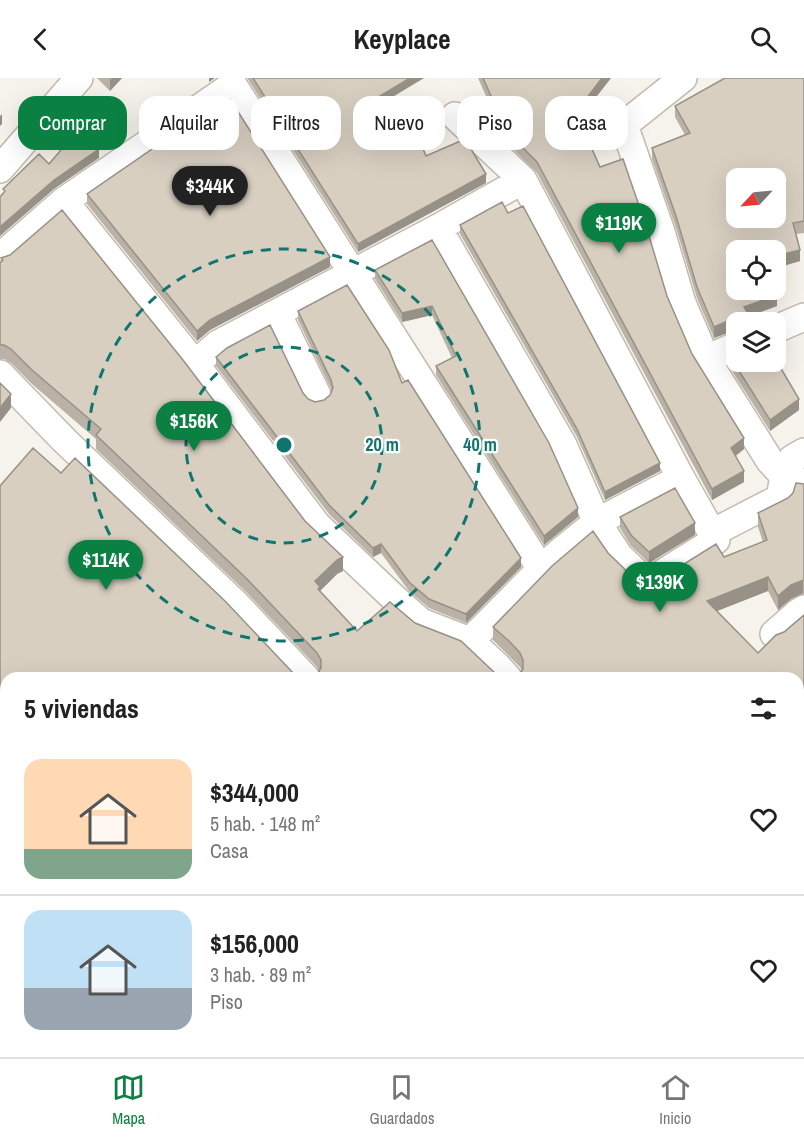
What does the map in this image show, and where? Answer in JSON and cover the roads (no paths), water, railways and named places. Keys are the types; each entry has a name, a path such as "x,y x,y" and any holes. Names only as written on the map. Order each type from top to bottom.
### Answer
{"street":[{"path":"0,169 79,78"},
{"path":"683,78 624,125 661,232 682,303 706,359 770,460 794,479"},
{"path":"0,257 64,201 232,85 542,569"},
{"path":"438,228 563,445 597,522 619,556 647,583 716,540 523,180 455,116"},
{"path":"195,364 218,344 438,228 523,180"},
{"path":"64,201 195,364 317,525 422,622 470,641 503,672"},
{"path":"277,313 317,395"},
{"path":"786,324 804,316"},
{"path":"706,359 726,350"},
{"path":"0,374 65,441 236,604 300,672"},
{"path":"712,533 780,498 794,479 792,459 804,452"},
{"path":"470,641 561,551 597,522 681,478"},
{"path":"774,634 804,609"}]}
